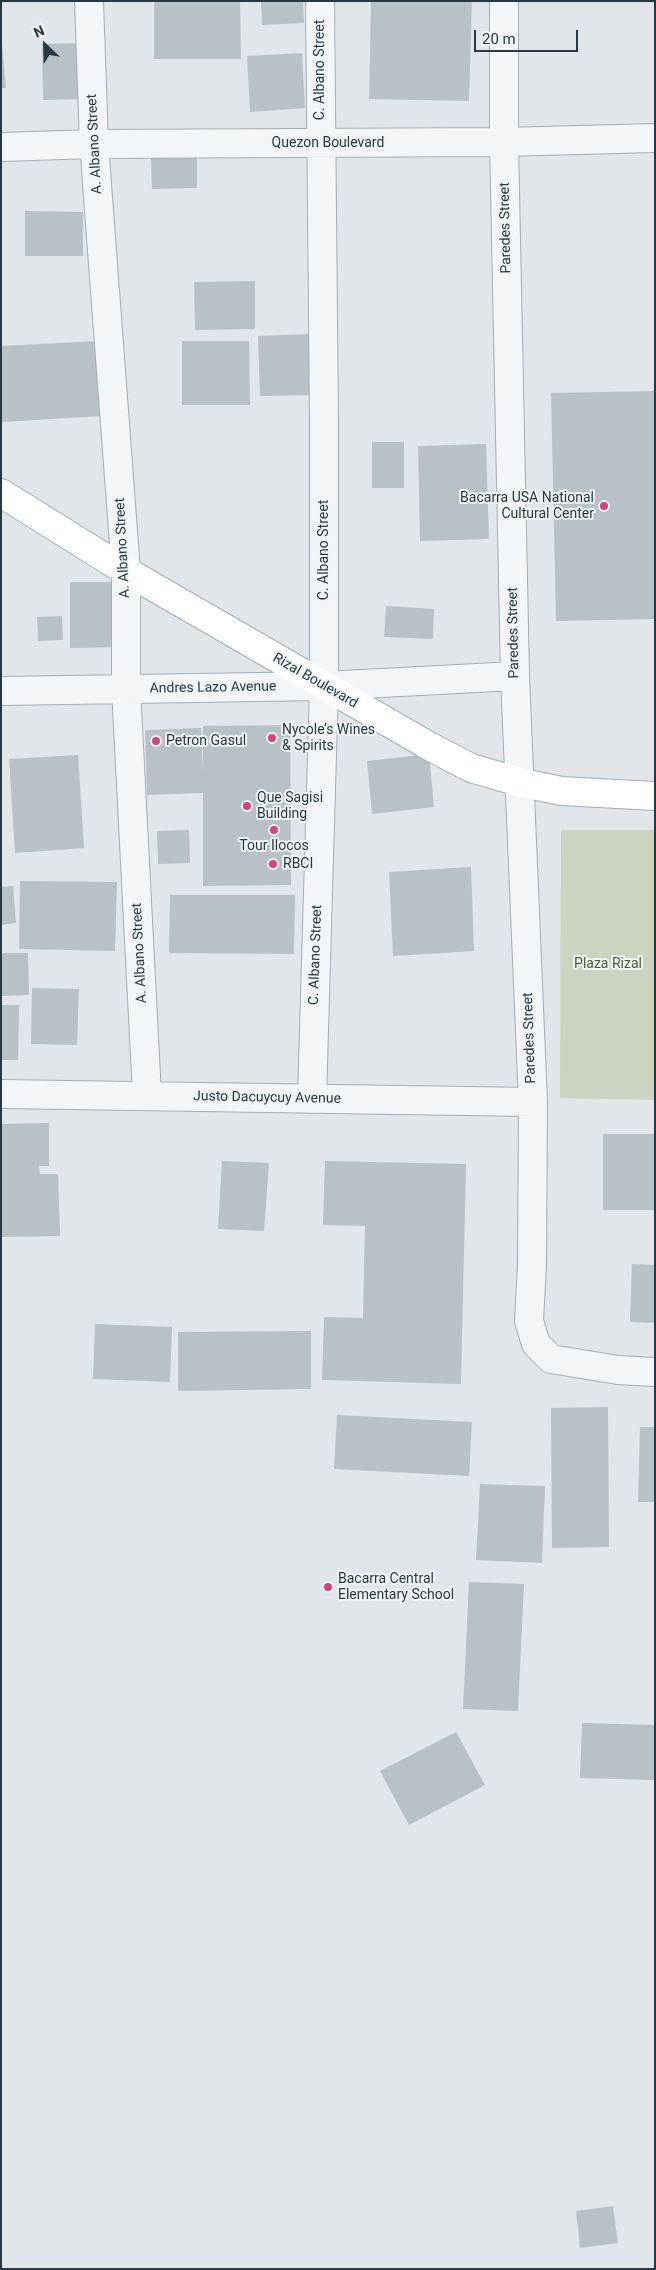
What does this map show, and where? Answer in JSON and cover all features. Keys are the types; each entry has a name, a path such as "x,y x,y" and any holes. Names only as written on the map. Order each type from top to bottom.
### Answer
{"main road":[{"name":"Rizal Boulevard","path":"1,494 126,572 429,746 471,768 519,782 561,791 655,796"}],"street":[{"name":"A. Albano Street","path":"89,1 94,144 126,572 126,688 147,1095"},
{"name":"C. Albano Street","path":"312,1100 324,686 324,421 320,1"},
{"name":"Paredes Street","path":"504,1 504,142 515,676 532,1102 532,1264 529,1320 536,1344 551,1359 618,1370 655,1372"},
{"name":"Quezon Boulevard","path":"1,147 94,144 504,142 655,138"},
{"name":"Andres Lazo Avenue","path":"1,690 324,686 515,676"},
{"name":"Justo Dacuycuy Avenue","path":"1,1094 532,1102"}],"green space":[{"name":"Plaza Rizal","path":"561,830 655,830 655,1100 560,1098"}],"building":[{"path":"154,1 240,1 241,59 154,59"},
{"path":"261,1 303,1 304,23 262,25"},
{"path":"371,1 472,1 469,101 369,99"},
{"path":"1,34 6,88 1,88"},
{"path":"83,43 84,99 43,100 42,44"},
{"path":"302,53 305,108 250,112 247,56"},
{"path":"197,157 197,188 152,189 151,158"},
{"path":"25,211 83,212 83,256 25,256"},
{"path":"255,281 255,329 195,330 194,282"},
{"path":"310,334 312,395 260,396 258,336"},
{"path":"99,341 103,416 1,422 1,346"},
{"path":"182,341 249,341 250,405 182,405"},
{"name":"Bacarra USA National Cultural Center","path":"655,391 655,619 556,621 551,393"},
{"path":"372,442 404,442 404,488 372,488"},
{"path":"486,444 489,539 420,541 418,446"},
{"path":"70,582 120,582 121,647 70,648"},
{"path":"386,606 434,609 433,639 384,637"},
{"path":"62,616 63,640 38,641 37,617"},
{"name":"Que Sagisi Building","path":"290,725 291,885 203,886 203,793 147,795 145,730 201,728 203,773 203,726"},
{"path":"429,754 434,807 372,814 367,761"},
{"path":"78,755 84,848 15,853 9,759"},
{"path":"189,830 190,863 158,864 157,831"},
{"path":"471,867 474,951 393,956 389,872"},
{"path":"20,881 117,882 115,951 19,949"},
{"path":"13,886 16,923 1,925 1,887"},
{"path":"170,895 295,895 294,954 169,953"},
{"path":"1,953 28,953 29,995 1,996"},
{"path":"32,988 79,989 77,1045 31,1044"},
{"path":"1,1005 19,1005 18,1060 1,1060"},
{"path":"49,1123 49,1166 39,1166 40,1174 58,1174 60,1236 1,1237 1,1124"},
{"path":"603,1134 655,1134 655,1210 603,1210"},
{"path":"222,1161 269,1163 264,1231 218,1229"},
{"path":"325,1161 466,1164 461,1384 322,1380 324,1317 363,1318 365,1226 323,1225"},
{"path":"632,1264 655,1265 655,1323 630,1322"},
{"path":"95,1324 172,1327 170,1382 93,1379"},
{"path":"311,1331 311,1389 178,1391 178,1332"},
{"path":"608,1407 609,1547 552,1548 551,1408"},
{"path":"337,1415 472,1422 469,1476 334,1469"},
{"path":"640,1427 655,1427 655,1502 638,1502"},
{"path":"480,1484 545,1486 542,1563 476,1560"},
{"path":"469,1582 524,1584 518,1711 463,1709"},
{"path":"582,1723 655,1725 655,1780 580,1778"},
{"path":"456,1732 485,1785 409,1825 380,1771"},
{"path":"613,2206 618,2243 580,2248 576,2211"}],"place":[{"name":"Bacarra USA National Cultural Center","path":"604,506"},
{"name":"Nycole’s Wines & Spirits","path":"272,738"},
{"name":"Petron Gasul","path":"156,741"},
{"name":"Que Sagisi Building","path":"247,806"},
{"name":"Tour Ilocos","path":"274,830"},
{"name":"RBCI","path":"273,864"},
{"name":"Bacarra Central Elementary School","path":"328,1587"}]}
